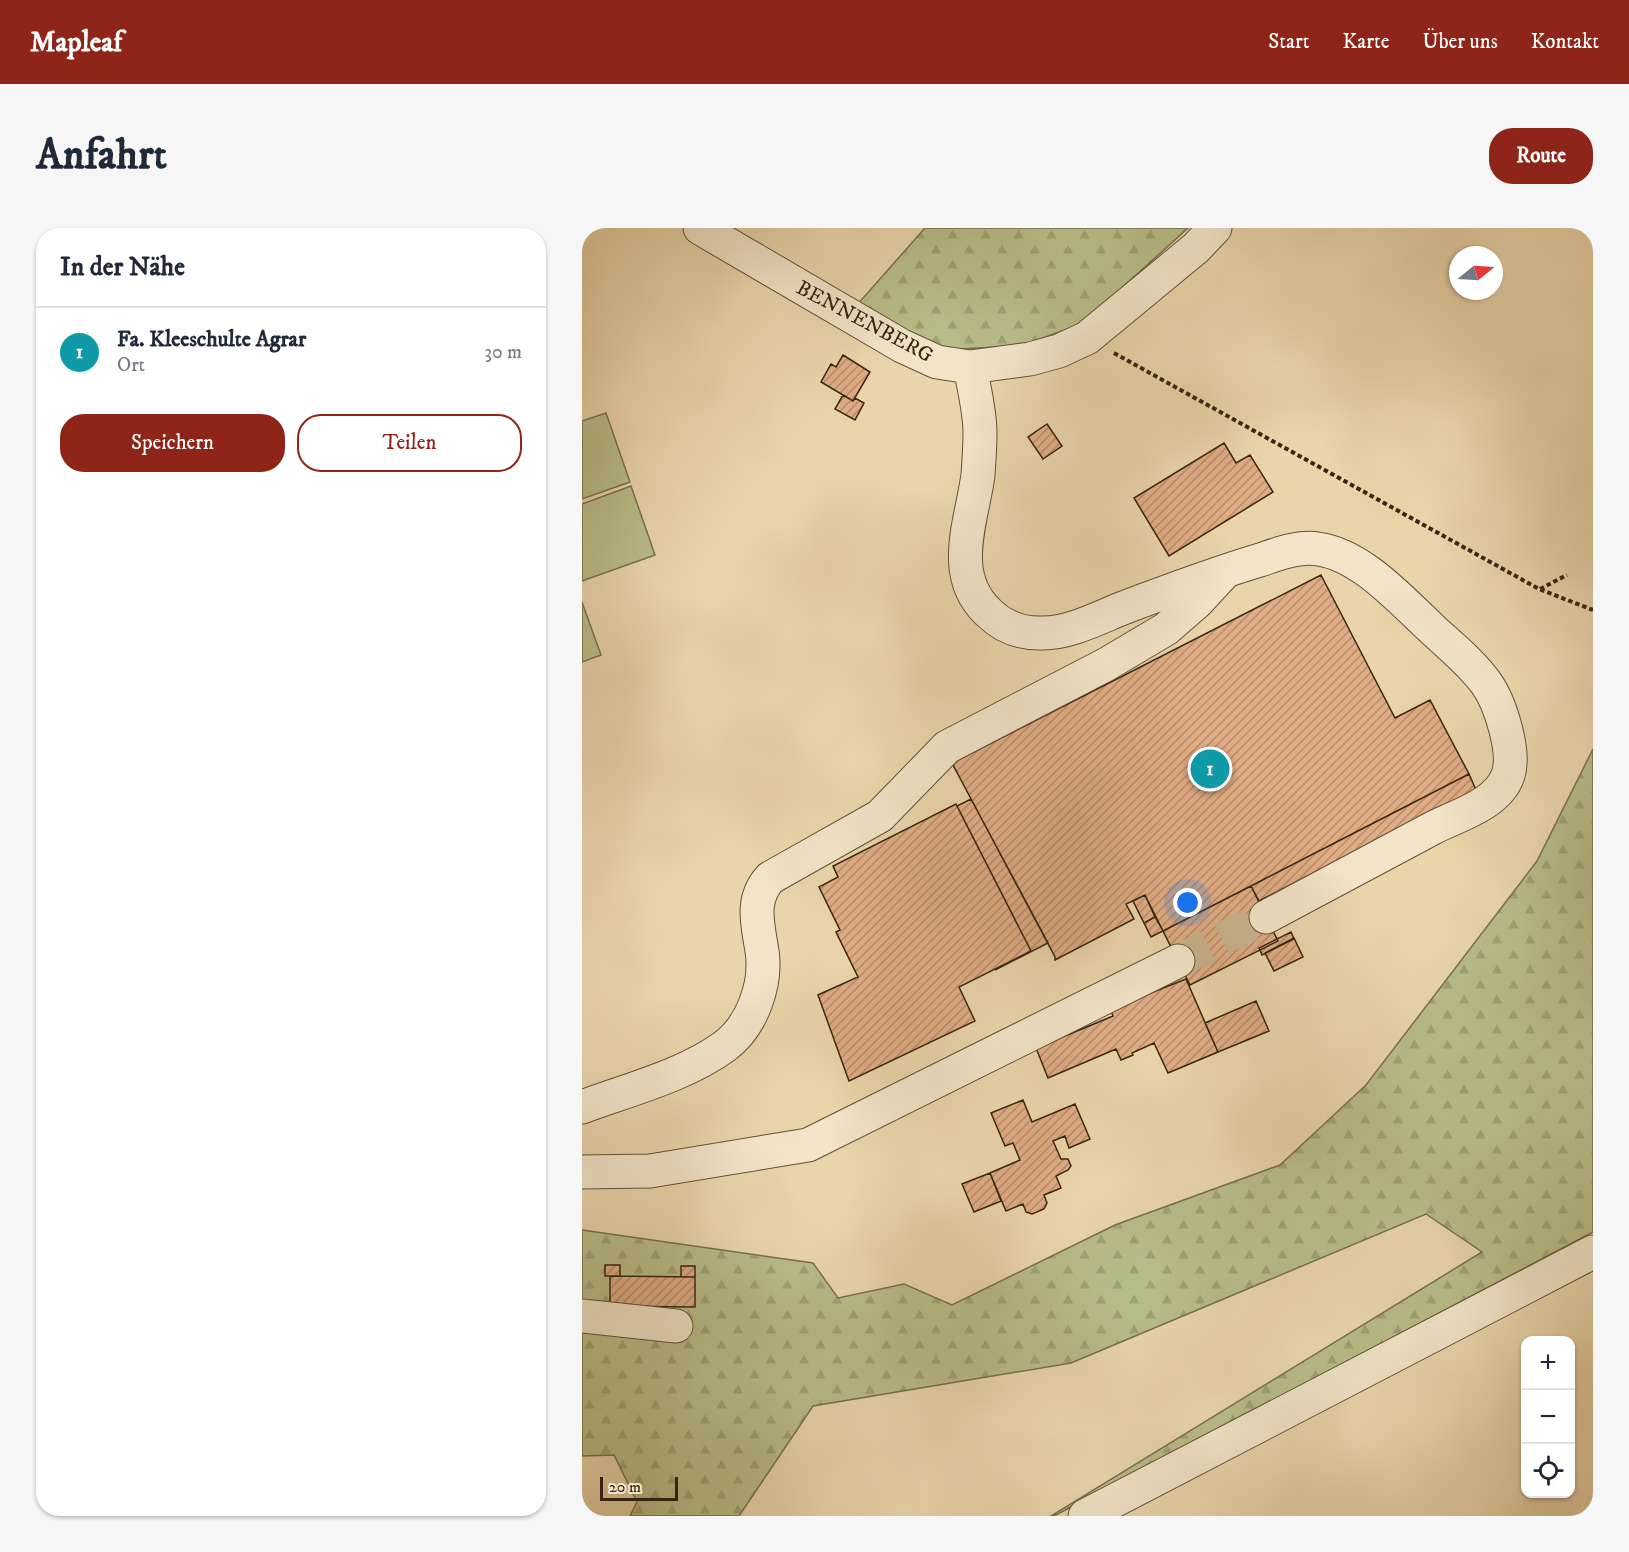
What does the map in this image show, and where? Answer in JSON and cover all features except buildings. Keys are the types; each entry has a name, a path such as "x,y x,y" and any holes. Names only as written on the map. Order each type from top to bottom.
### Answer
{"street":[{"name":"BENNENBERG","path":"700,228 902,346 937,362 970,367 1030,359 1049,354 1087,338 1196,248 1215,228"},
{"path":"970,367 980,430 978,475 964,548 967,575 976,598 1004,625 1023,632 1045,633 1071,628 1227,570 1292,550 1318,549 1347,558 1377,579 1459,653 1487,684 1499,712 1509,749 1508,776 1496,793 1479,806 1447,820 1266,917"},
{"path":"582,1107 678,1071 725,1046 736,1035 754,1006 760,987 763,954 756,922 757,904 763,886 770,878 880,816 947,747 1107,664 1166,629 1197,602 1227,570"},
{"path":"582,1172 650,1171 808,1145 1178,961"},
{"path":"1085,1516 1593,1252"},
{"path":"582,1316 676,1326"}],"path":[{"path":"1087,338 1539,589 1593,610"},
{"path":"1539,589 1567,575"}],"green space":[{"path":"925,228 1188,228 1082,324 1020,346 936,350 856,306"},
{"path":"606,413 630,482 582,499 582,421"},
{"path":"631,486 655,555 582,581 582,504"},
{"path":"582,602 601,655 582,662"},
{"path":"1593,749 1593,1232 1054,1516 1051,1516 1482,1252 1426,1214 1071,1363 813,1406 739,1516 630,1516 637,1502 614,1455 582,1456 582,1230 813,1263 838,1298 904,1284 952,1305 1115,1225 1280,1165 1366,1085 1537,861"}],"tunnel":[{"path":"1178,961 1266,917"}],"place":[{"name":"Fa. Kleeschulte Agrar","path":"1210,769"}]}
